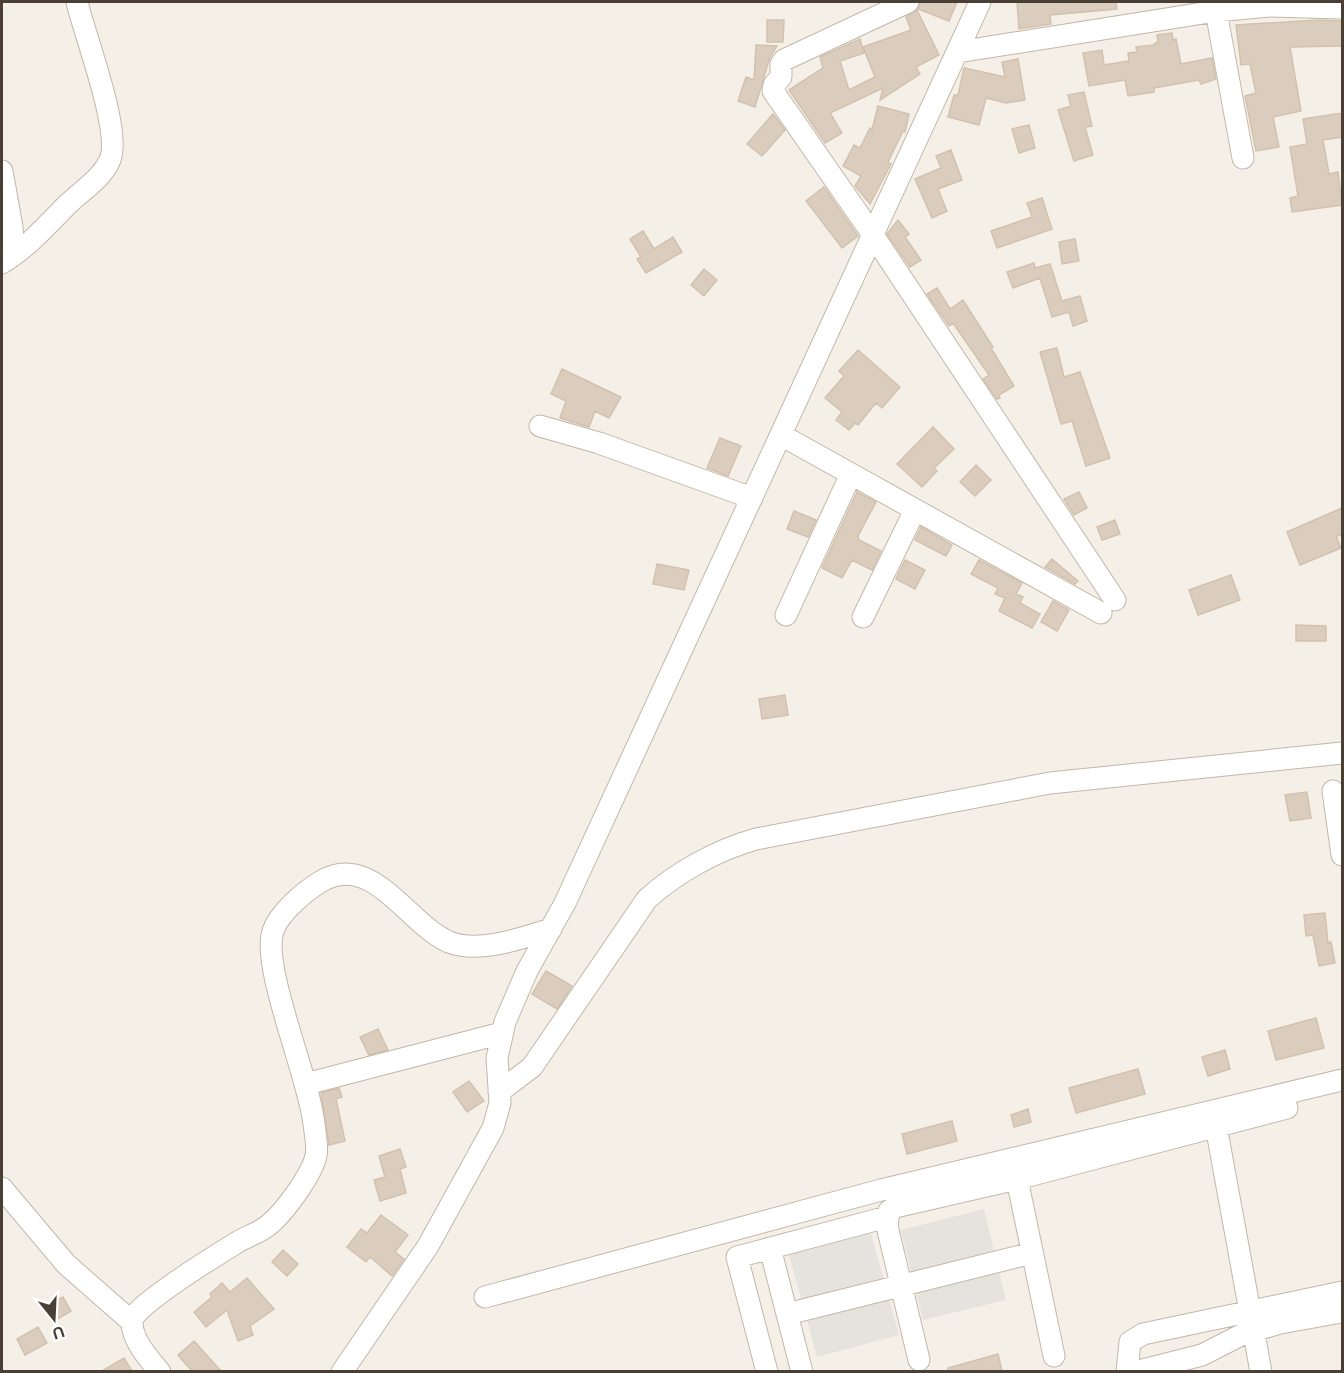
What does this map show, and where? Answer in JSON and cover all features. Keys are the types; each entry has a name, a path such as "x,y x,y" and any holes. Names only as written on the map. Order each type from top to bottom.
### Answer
{"street":[{"path":"8,259 99,176 111,161 114,144 108,110 77,2"},
{"path":"781,435 915,510 1108,607 873,235 773,88 781,77 781,64 784,60 908,2"},
{"path":"342,1371 428,1246 493,1128 500,1103 497,1058 502,1033 527,970 565,903 980,2"},
{"path":"958,52 1216,11 1269,6 1342,8"},
{"path":"1216,11 1243,158"},
{"path":"2,171 12,227 8,259"},
{"path":"540,426 599,443 752,498"},
{"path":"786,615 851,474"},
{"path":"863,616 915,510"},
{"path":"500,1092 532,1067 647,899 662,887 725,849 756,839 1050,783 1342,753"},
{"path":"1333,791 1342,855"},
{"path":"132,1322 134,1316 152,1298 237,1242 270,1225 294,1199 317,1156 306,1084 282,1002 272,958 274,930 288,909 318,883 349,873 369,878 426,927 451,943 481,945 509,943 551,928"},
{"path":"306,1084 502,1033"},
{"path":"919,1360 887,1217 889,1211 895,1207 1017,1179 1342,1080"},
{"path":"485,1297 881,1190 1342,1093"},
{"path":"1215,1119 1250,1321 1261,1371"},
{"path":"1017,1179 1054,1356"},
{"path":"2,1188 66,1264 132,1322 142,1349 160,1371"},
{"path":"767,1371 737,1257 887,1217"},
{"path":"770,1248 802,1371"},
{"path":"787,1314 1032,1253"},
{"path":"1127,1371 1127,1351 1130,1342 1135,1337 1250,1321 1342,1292"},
{"path":"1135,1371 1202,1354 1250,1321 1280,1323 1342,1312"}],"shaded area":[{"path":"984,1209 1006,1300 923,1320 901,1230"},
{"path":"871,1233 899,1335 817,1357 789,1255"}],"building":[{"path":"920,2 957,2 949,21 918,9"},
{"path":"1017,2 1116,2 1117,9 1050,15 1051,24 1019,29"},
{"path":"917,10 939,55 916,67 920,74 880,100 883,88 830,113 842,133 825,143 789,90 823,68 820,57 860,39 864,53 840,61 849,90 875,77 863,47 911,30 906,17"},
{"path":"767,20 784,20 783,42 767,42"},
{"path":"1318,20 1342,21 1342,46 1290,47 1301,111 1273,117 1279,147 1256,151 1245,96 1256,93 1250,64 1241,65 1236,25"},
{"path":"1172,33 1173,40 1176,39 1181,64 1212,58 1216,79 1201,84 1199,80 1154,88 1154,92 1128,96 1125,80 1089,86 1083,53 1102,50 1104,65 1129,61 1128,53 1137,52 1136,47 1153,45 1158,42 1157,35"},
{"path":"756,45 777,46 770,57 755,107 738,101 746,77 754,80"},
{"path":"1018,59 1025,100 1006,103 986,98 979,125 948,117 954,95 958,95 964,68 1005,77 1002,62"},
{"path":"1084,92 1092,126 1085,127 1093,155 1074,161 1058,110 1071,106 1068,95"},
{"path":"878,106 909,114 905,132 903,131 888,162 891,164 870,204 855,186 861,176 843,166 854,145 860,148 870,128 872,130"},
{"path":"1342,113 1342,137 1323,140 1329,174 1338,172 1342,205 1292,212 1290,198 1298,196 1290,147 1307,144 1303,119"},
{"path":"773,114 785,130 762,156 747,144"},
{"path":"1029,125 1035,148 1019,153 1012,129"},
{"path":"951,150 962,180 938,189 947,211 932,218 915,179 941,168 936,156"},
{"path":"824,187 858,236 842,248 806,201"},
{"path":"1042,198 1052,229 997,248 991,231 1032,217 1027,203"},
{"path":"898,220 909,234 905,237 921,260 910,267 887,234"},
{"path":"643,231 654,249 673,237 682,252 646,273 637,259 641,257 630,239"},
{"path":"1075,239 1079,261 1062,264 1059,242"},
{"path":"1034,263 1035,268 1050,264 1062,301 1080,296 1087,321 1073,326 1069,312 1052,317 1040,278 1013,288 1007,272"},
{"path":"704,269 717,280 704,296 691,285"},
{"path":"937,288 950,309 963,300 993,347 991,348 1014,386 999,395 1000,398 997,399 983,379 989,375 953,323 949,326 927,294"},
{"path":"1057,348 1064,377 1080,372 1110,458 1086,466 1072,421 1061,424 1040,352"},
{"path":"858,350 900,387 882,408 876,403 858,425 855,423 849,430 836,420 842,412 825,398 844,376 839,371"},
{"path":"562,369 621,397 609,418 595,411 589,427 560,418 566,401 551,394"},
{"path":"933,427 954,449 934,468 937,471 922,487 897,464"},
{"path":"720,438 741,446 728,476 707,468"},
{"path":"976,465 991,480 975,496 960,482"},
{"path":"857,492 876,502 858,536 859,540 881,551 872,570 852,560 842,578 822,568"},
{"path":"1079,492 1087,508 1074,515 1064,499"},
{"path":"1342,508 1342,535 1336,536 1341,548 1300,565 1287,532"},
{"path":"794,511 816,520 808,537 787,529"},
{"path":"1115,520 1120,534 1102,540 1097,527"},
{"path":"921,527 952,545 946,556 915,540"},
{"path":"1052,559 1078,581 1075,584 1045,567"},
{"path":"905,560 925,570 915,589 896,579"},
{"path":"979,560 1022,583 1016,594 1023,597 1020,603 1040,614 1032,628 999,611 1005,598 995,594 998,588 971,574"},
{"path":"657,564 689,570 684,590 653,584"},
{"path":"1231,575 1240,600 1198,615 1189,590"},
{"path":"1053,601 1069,610 1057,631 1041,622"},
{"path":"1296,625 1326,626 1326,641 1296,641"},
{"path":"785,695 788,715 762,719 759,699"},
{"path":"1307,792 1311,818 1290,821 1285,795"},
{"path":"1325,913 1328,943 1331,942 1335,963 1319,966 1313,935 1306,936 1304,915"},
{"path":"546,971 572,986 557,1009 532,994"},
{"path":"1316,1018 1324,1048 1276,1060 1268,1031"},
{"path":"378,1029 388,1050 369,1055 360,1037"},
{"path":"1225,1050 1230,1069 1208,1076 1202,1057"},
{"path":"1138,1069 1145,1094 1076,1113 1069,1088"},
{"path":"469,1081 484,1101 467,1112 453,1092"},
{"path":"339,1088 342,1097 336,1099 345,1141 329,1145 321,1093"},
{"path":"1028,1109 1031,1122 1014,1127 1011,1115"},
{"path":"952,1121 957,1141 907,1154 902,1134"},
{"path":"400,1149 406,1167 400,1169 406,1193 380,1201 374,1180 385,1177 379,1156"},
{"path":"381,1215 408,1235 395,1252 404,1259 392,1276 370,1257 366,1262 347,1247 361,1229 367,1233"},
{"path":"283,1250 298,1264 287,1276 272,1262"},
{"path":"247,1278 274,1309 250,1326 253,1335 238,1341 227,1310 206,1327 194,1312 212,1297 210,1294 222,1283 230,1292"},
{"path":"63,1297 71,1311 56,1320 48,1305"},
{"path":"38,1327 47,1343 25,1355 17,1339"},
{"path":"194,1341 221,1371 192,1371 178,1355"},
{"path":"998,1354 1002,1371 948,1371 948,1368"},
{"path":"124,1358 132,1371 102,1371"}]}
